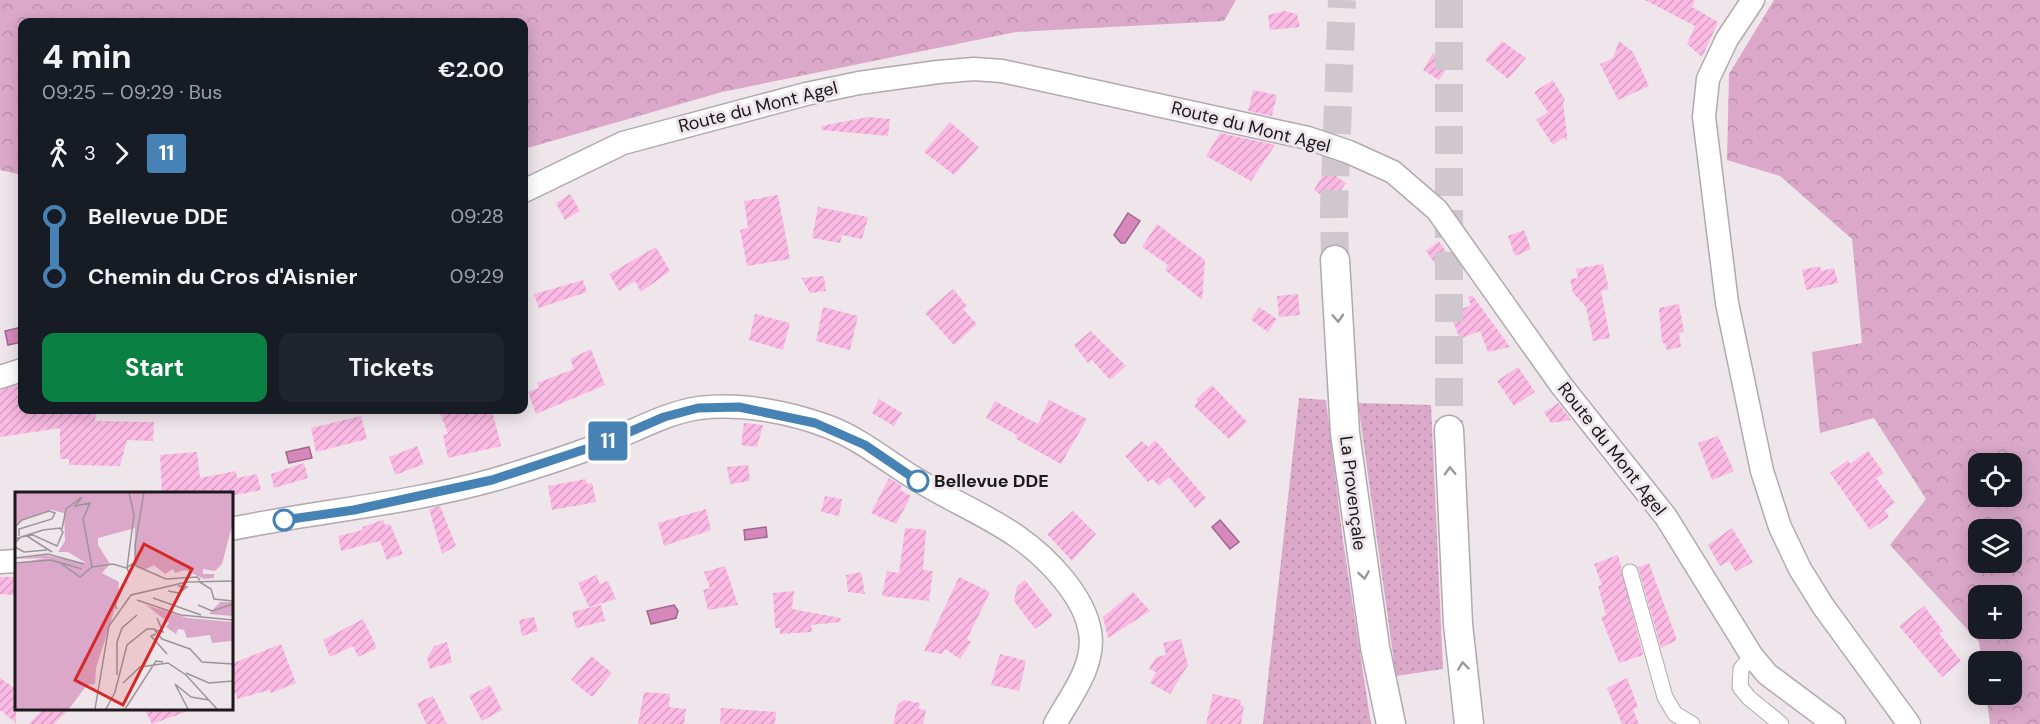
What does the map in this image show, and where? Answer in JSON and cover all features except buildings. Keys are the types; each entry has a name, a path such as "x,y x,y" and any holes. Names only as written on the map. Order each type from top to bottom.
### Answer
{"highway":[{"name":"La Provençale","path":"1335,260 1345,433 1372,624 1391,724"},
{"path":"1449,430 1458,624 1469,724"}],"street":[{"path":"1753,0 1727,39 1708,79 1704,117 1727,303 1762,471 1780,527 1800,569 1823,606 1909,724"},
{"name":"Route du Mont Agel","path":"528,189 623,143 665,130 859,83 974,69 1002,70 1215,117 1308,138 1349,152 1392,172 1437,210 1561,385 1666,517 1752,656 1767,674 1834,724"},
{"path":"0,377 18,371"},
{"path":"232,529 354,510 492,480 604,443 664,417 698,408 739,407 800,418 831,428 865,445 918,481 1022,537 1047,559 1073,591 1086,613 1091,634 1089,658 1083,676 1054,724"},
{"path":"0,562 15,561"},
{"path":"1630,572 1665,696 1675,714 1692,724"},
{"path":"1752,656 1741,669 1740,687 1749,698 1781,724"}],"green space":[{"path":"0,0 1236,0 1224,21 1016,32 722,92 528,148 528,18 18,18 18,174 0,170"},
{"path":"1774,0 2040,0 2040,724 1990,724 1987,705 2022,705 2022,651 1980,651 1976,639 2022,639 2022,585 1968,585 1968,630 1890,545 1926,499 1874,418 1820,433 1812,352 1862,343 1852,239 1780,176 1727,160 1729,74"},
{"path":"1299,398 1326,400 1343,541 1371,724 1263,724"},
{"path":"1358,403 1431,405 1443,669 1396,676"}],"shaded area":[{"path":"1128,213 1140,221 1125,243 1121,243 1114,235"},
{"path":"18,328 18,343 8,345 5,331"},
{"path":"309,447 312,458 289,463 286,452"},
{"path":"1220,520 1239,542 1230,549 1212,527"},
{"path":"766,527 767,537 745,540 744,530"},
{"path":"674,605 678,611 676,618 651,624 647,611"}],"tunnel":[{"path":"1335,260 1334,209 1342,0"},
{"path":"1449,0 1449,430"}],"bus line":[{"name":"11","path":"284,520 354,510 492,480 604,443 664,417 698,408 739,407 800,418 831,428 865,445 918,481"}],"place":[{"name":"Bellevue DDE","path":"918,481"}]}
